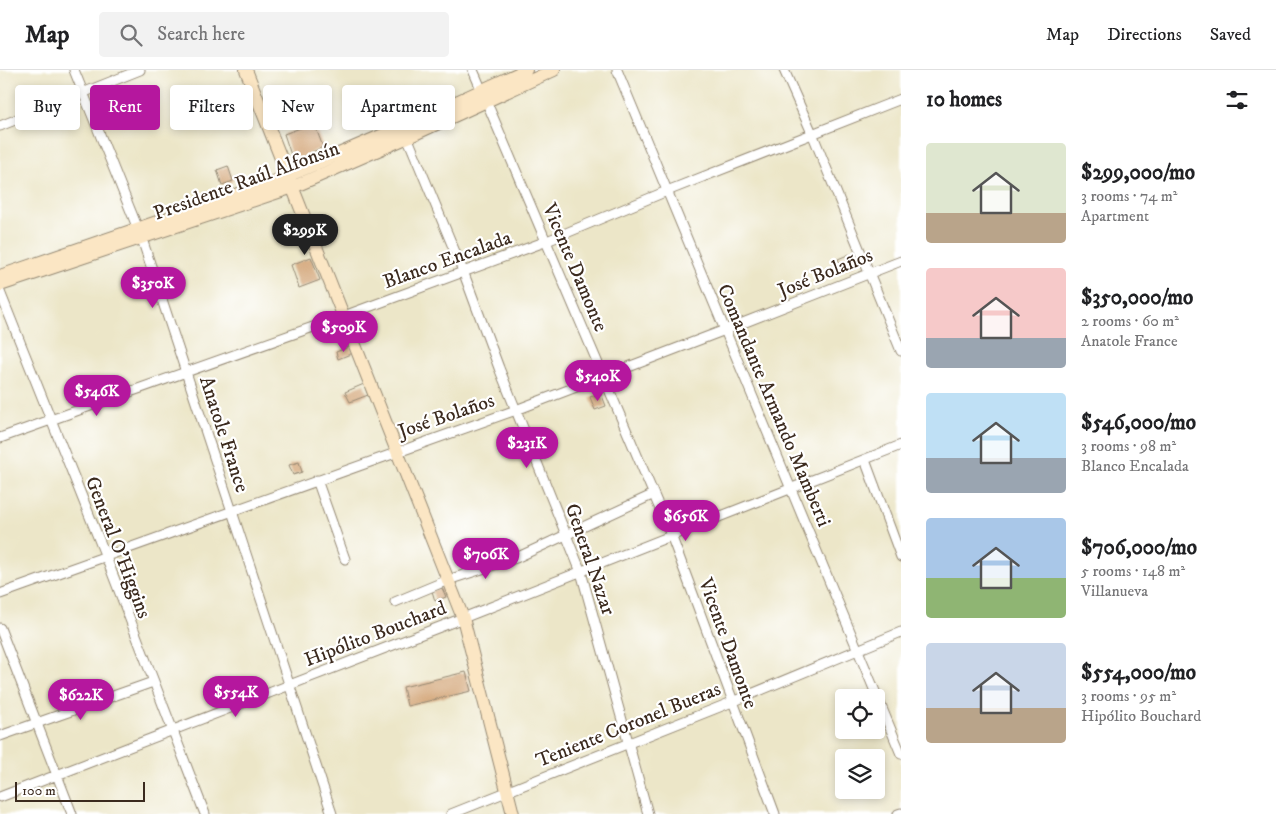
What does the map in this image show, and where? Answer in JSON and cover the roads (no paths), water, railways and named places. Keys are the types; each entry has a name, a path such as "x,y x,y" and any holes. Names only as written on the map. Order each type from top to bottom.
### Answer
{"main road":[{"path":"246,70 463,618 513,814"},
{"name":"Presidente Raúl Alfonsín","path":"484,96 526,70"},
{"name":"Presidente Raúl Alfonsín","path":"0,285 291,181 406,132 484,96 554,70"},
{"name":"Presidente Raúl Alfonsín","path":"0,276 139,234"}],"street":[{"name":"Anatole France","path":"74,70 139,234 332,814"},
{"path":"0,126 140,70"},
{"name":"Vicente Damonte","path":"474,70 652,495 671,535 775,814"},
{"name":"Comandante Armando Mamberti","path":"617,70 901,754"},
{"path":"784,70 812,133 901,351"},
{"name":"Blanco Encalada","path":"0,438 344,316 547,241 667,191 901,99"},
{"name":"General Nazar","path":"406,132 567,535 580,572 648,814"},
{"name":"José Bolaños","path":"0,594 516,410 901,261"},
{"name":"General O'Higgins","path":"0,292 106,557 205,814"},
{"name":"Hipólito Bouchard","path":"0,797 463,618 671,535 792,490 901,445"},
{"path":"865,460 901,558"},
{"path":"317,480 345,559"},
{"path":"394,602 448,580 516,558 652,495"},
{"path":"0,628 72,814"},
{"name":"Teniente Coronel Bueras","path":"451,814 732,702 901,632"},
{"path":"0,736 153,682"}]}
